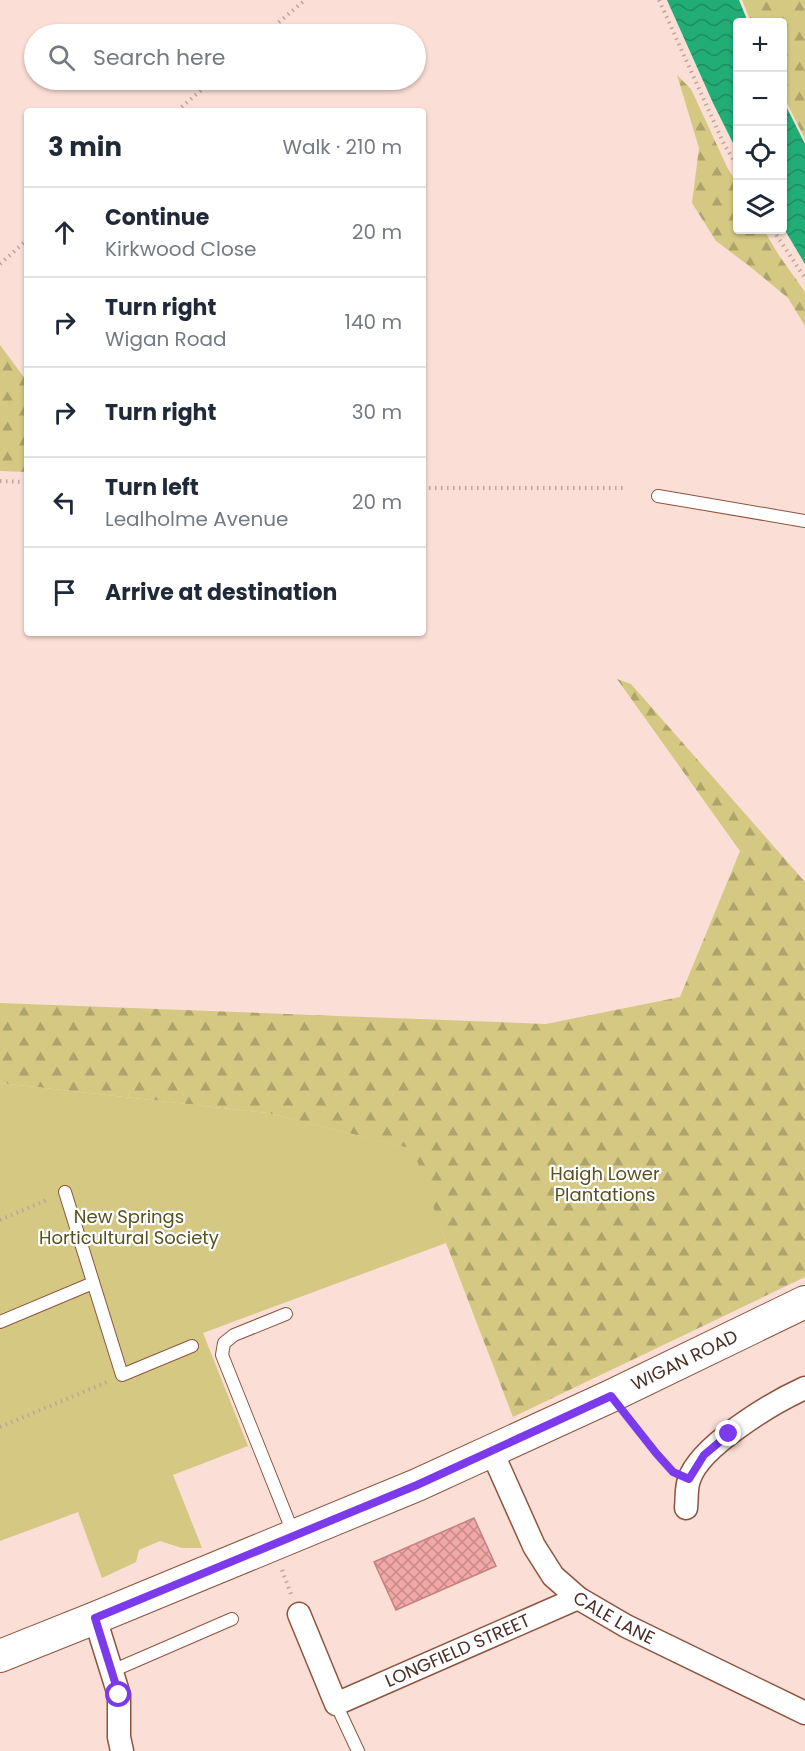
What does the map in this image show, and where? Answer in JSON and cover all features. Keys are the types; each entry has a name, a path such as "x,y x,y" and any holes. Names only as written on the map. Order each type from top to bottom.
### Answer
{"main road":[{"name":"WIGAN ROAD","path":"0,1656 492,1452 805,1302"}],"street":[{"path":"686,1508 681,1476 729,1434 784,1397 805,1388"},
{"name":"CALE LANE","path":"492,1452 534,1546 553,1576 578,1598 626,1626 805,1713"},
{"name":"LONGFIELD STREET","path":"336,1704 578,1598"},
{"path":"298,1614 336,1704"},
{"path":"95,1618 119,1695 119,1737 122,1751"}],"lane":[{"path":"658,496 805,521"},
{"path":"65,1192 122,1375 192,1346"},
{"path":"0,1322 93,1283"},
{"path":"283,1540 222,1355 224,1343 234,1335 286,1314"},
{"path":"112,1671 232,1619"},
{"path":"336,1704 358,1751"}],"path":[{"path":"277,24 305,0"},
{"path":"659,0 714,122 733,158"},
{"path":"180,108 201,90"},
{"path":"775,234 805,278"},
{"path":"0,264 24,243"},
{"path":"0,481 24,482"},
{"path":"426,488 627,488"},
{"path":"0,1220 65,1192"},
{"path":"0,1427 122,1375"},
{"path":"611,1396 656,1453 681,1476"},
{"path":"283,1540 298,1614"}],"green space":[{"path":"742,0 805,0 805,139 787,103 787,18 749,18"},
{"path":"677,75 691,89 733,177 733,234 766,234 805,292 805,326 788,298 716,241 692,203 699,148"},
{"path":"0,345 24,376 24,472 0,471"},
{"name":"Haigh Lower Plantations","path":"617,679 631,684 805,882 805,1277 513,1417 412,1149 268,1113 0,1083 0,1003 546,1024 680,997 740,851"},
{"name":"New Springs Horticultural Society","path":"0,1083 268,1113 413,1149 446,1243 203,1333 248,1446 173,1475 202,1548 182,1548 160,1541 139,1550 136,1562 102,1578 78,1512 0,1541"}],"water":[{"path":"667,0 739,0 746,18 733,18 733,143"},
{"path":"787,108 805,144 805,264 787,234"}],"building":[{"path":"474,1518 496,1566 396,1610 374,1562"}],"route":[{"path":"119,1695 95,1618 417,1485 611,1396 673,1472 689,1479 704,1455 729,1434"}]}
